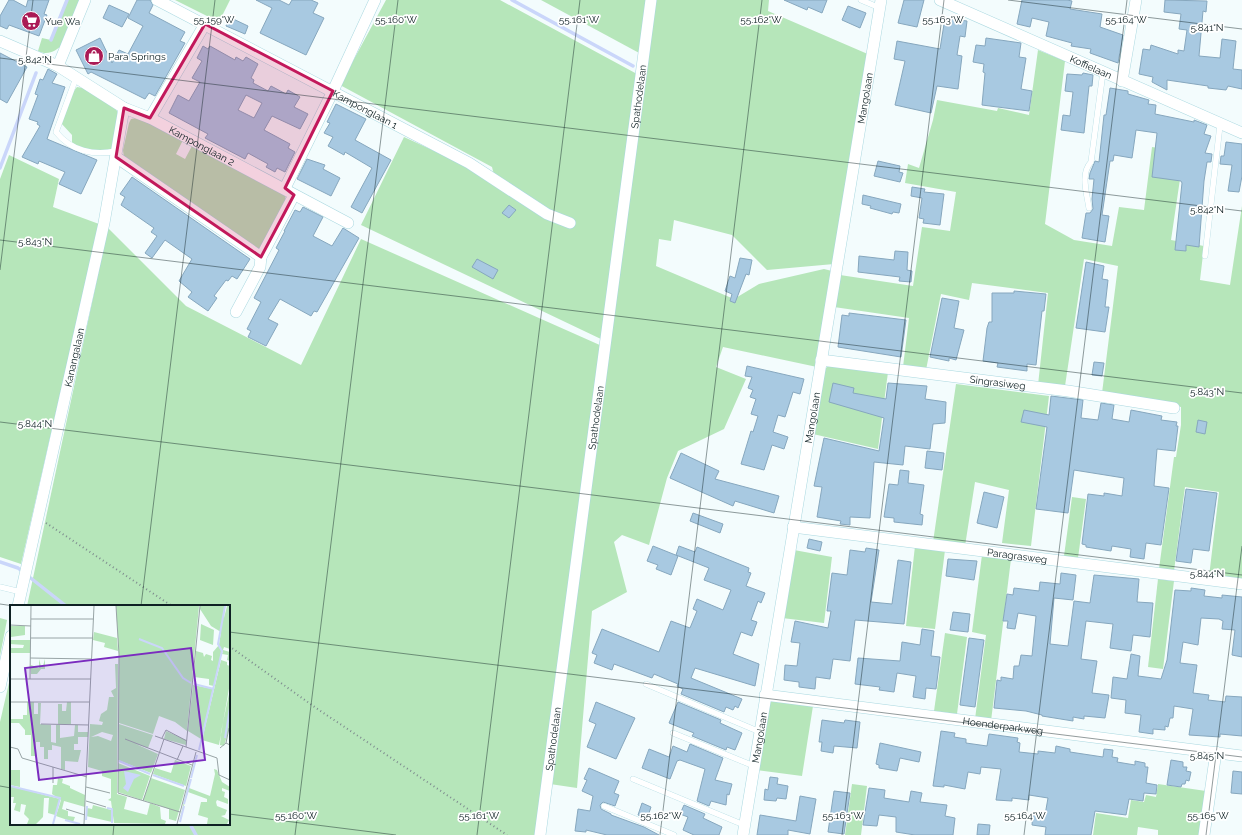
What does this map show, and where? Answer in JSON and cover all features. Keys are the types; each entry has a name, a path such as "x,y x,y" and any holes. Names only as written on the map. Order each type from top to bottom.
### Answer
{"street":[{"path":"58,66 85,0"},
{"name":"Kamponglaan 1","path":"157,0 206,24 469,163 547,214 570,223"},
{"path":"284,188 333,91 376,0"},
{"name":"Spathodelaan","path":"540,835 651,0"},
{"name":"Koffielaan","path":"940,0 1242,134"},
{"path":"1122,81 1136,0"},
{"name":"Mangolaan","path":"744,830 765,695 881,4"},
{"path":"150,118 206,24"},
{"name":"Kamponglaan 2","path":"0,41 58,66 124,108 150,118 348,223"},
{"name":"Kanangalaan","path":"18,605 104,223 124,108"},
{"path":"116,154 261,257"},
{"path":"236,312 260,267 261,257 294,195"},
{"name":"Singrasiweg","path":"821,360 1068,391 1174,408"},
{"name":"Paragrasweg","path":"793,527 1242,584"},
{"path":"0,687 10,641"},
{"name":"Hoenderparkweg","path":"765,695 1242,756"},
{"path":"1204,835 1216,752"}],"lane":[{"path":"861,0 881,4"},
{"path":"1089,208 1085,180 1087,166 1091,162 1103,72"},
{"path":"76,78 56,132 69,144 82,150 103,154 116,154"},
{"path":"1205,256 1220,125"},
{"path":"0,587 22,586"},
{"path":"646,684 760,732"},
{"path":"673,733 754,766"},
{"path":"633,779 744,830"},
{"path":"604,806 674,835"}],"path":[{"path":"38,517 170,605"},
{"path":"230,647 316,708 507,835"}],"highlighted area":[{"path":"205,24 333,91 285,188 294,195 261,257 116,157 124,108 150,118"}],"green space":[{"path":"67,0 81,0 63,44 52,52 45,53 38,51 42,38 51,40"},
{"path":"175,0 230,0 219,22"},
{"path":"386,0 500,0 637,74 603,340 361,225 404,137 467,166 572,226 574,219 546,209 494,175 492,167 340,85"},
{"path":"541,0 648,0 641,54"},
{"path":"655,0 769,0 768,11 870,55 834,264 767,270 732,235 674,220 671,241 659,239 656,266 734,299 759,284 824,269 832,271 817,367 723,347 716,367 746,379 724,429 678,451 667,478 649,545 622,535 614,542 627,592 592,611 577,788 550,784"},
{"path":"1038,50 1065,61 1045,224 1074,240 1112,246 1119,207 1144,210 1152,147 1184,152 1171,240 1204,246 1200,280 1230,285 1242,206 1242,581 1209,577 1219,492 1185,487 1174,571 1159,569 1174,457 1176,457 1181,425 1181,407 1102,393 1118,266 1084,259 1065,386 1038,385 1048,293 972,283 969,300 941,294 926,370 903,367 909,318 834,307 840,275 913,286 922,227 950,231 956,192 905,183 908,164 919,168 933,120 937,100 997,111 998,108 1029,115"},
{"path":"77,87 83,88 116,109 119,116 113,148 102,152 97,152 72,144 72,135 61,123 73,92"},
{"path":"131,119 144,119 183,140 176,154 185,159 193,144 285,193 286,204 260,248 256,249 124,158 123,150 129,123"},
{"path":"9,155 59,179 53,207 99,224 21,564 0,557 0,179"},
{"path":"108,228 186,306 301,365 361,239 602,346 536,835 0,835 0,722 10,678 10,825 230,825 230,605 27,605"},
{"path":"834,366 888,372 878,449 813,434 823,372 827,367"},
{"path":"956,384 1049,396 1031,546 1002,543 1009,490 975,482 965,546 933,542"},
{"path":"1072,497 1086,499 1078,558 1064,556"},
{"path":"915,546 945,550 935,629 906,626"},
{"path":"794,550 832,557 824,623 782,618"},
{"path":"982,555 1011,559 991,721 975,719 986,635 972,632"},
{"path":"1158,579 1174,581 1163,669 1148,667"},
{"path":"0,618 7,620 0,656"},
{"path":"945,633 967,637 957,714 934,711"},
{"path":"769,701 813,706 802,776 756,770"},
{"path":"852,784 867,786 861,835 845,835"},
{"path":"1158,784 1206,791 1200,835 1158,835 1158,830 1138,827 1137,835 1093,835 1096,813 1128,818 1131,800 1144,802 1146,795 1156,797"}],"building":[{"name":"Yue Wa","path":"9,0 13,0 26,7 28,0 49,0 44,14 47,15 39,36 9,25 7,29 0,26 0,16"},
{"path":"137,0 150,0 153,5 149,13 185,32 180,41 185,43 155,96 149,93 145,99 91,72 88,74 76,50 100,38 112,63 119,50 128,54 143,26 128,18"},
{"path":"256,0 279,0 289,5 292,0 311,0 318,3 313,13 324,18 306,55 260,33 272,8"},
{"path":"784,0 827,0 822,13 808,7 807,10"},
{"path":"904,0 924,0 917,27 898,23"},
{"path":"1022,0 1067,0 1072,1 1070,9 1102,14 1100,27 1123,35 1118,63 1090,53 1091,49 1071,46 1072,43 1046,36 1049,22 1032,18 1030,27 1017,24"},
{"path":"1165,0 1207,1 1206,12 1203,11 1199,56 1220,58 1222,39 1236,41 1233,69 1242,70 1242,89 1228,86 1226,90 1208,88 1208,86 1167,80 1167,90 1152,82 1153,77 1139,74 1143,49 1150,50 1151,45 1178,54 1178,50 1184,51 1187,30 1179,29 1181,14 1164,12"},
{"path":"109,5 129,14 122,27 103,18"},
{"path":"848,6 866,13 860,28 842,20"},
{"path":"229,17 248,26 245,34 226,26"},
{"path":"945,18 967,21 965,37 960,36 957,55 962,56 958,89 937,86 931,113 895,105 905,61 894,59 897,41 940,49"},
{"path":"986,38 1021,43 1019,57 1026,58 1021,89 1032,91 1029,111 982,105 985,73 983,72 984,64 973,62 976,45 985,46"},
{"path":"203,46 208,49 210,46 235,60 236,57 243,61 246,57 258,64 251,78 254,80 253,83 268,91 271,86 286,94 288,90 300,97 294,107 308,114 300,129 272,116 264,130 290,144 288,148 295,152 285,172 277,168 275,172 266,167 268,164 248,153 245,159 205,138 208,134 169,113 178,95 189,101 200,82 192,78 202,61 197,58","holes":["246,95 262,103 254,118 238,110"]},
{"path":"0,53 27,67 7,103 0,99"},
{"path":"48,69 57,74 52,83 65,87 47,139 97,160 81,194 59,184 65,172 39,161 38,164 22,157 40,126 37,124 38,122 29,119 38,95 35,94 40,79 43,80"},
{"path":"1083,73 1093,75 1092,86 1089,86 1084,133 1061,130 1063,115 1070,116 1073,92 1065,91 1067,74 1082,75"},
{"path":"1110,88 1128,91 1128,94 1149,100 1148,104 1156,105 1155,114 1194,122 1194,120 1207,125 1204,134 1211,136 1205,153 1212,154 1211,162 1207,162 1204,181 1199,247 1186,245 1186,251 1175,250 1182,183 1181,181 1152,177 1157,133 1136,130 1132,158 1114,155 1113,161 1110,161 1102,215 1109,216 1105,242 1082,238 1086,213 1090,213 1093,209 1092,199 1094,179 1089,179 1095,161 1099,162 1104,115 1106,115"},
{"path":"336,104 366,119 355,140 391,160 362,213 351,207 372,168 345,152 344,155 328,146 333,137 324,133 330,123 327,122"},
{"path":"1226,142 1242,144 1242,176 1239,192 1228,191 1232,165 1220,164 1221,156 1224,156"},
{"path":"307,159 325,165 323,169 340,178 331,196 297,179"},
{"path":"878,161 900,166 899,172 903,173 900,182 874,176"},
{"path":"132,177 250,259 237,279 232,276 228,281 226,280 214,296 217,298 208,311 188,297 192,292 179,281 192,259 165,240 152,258 145,253 157,236 151,232 154,228 121,205 125,197 120,194"},
{"path":"912,187 925,189 924,192 944,194 940,225 923,223 924,219 919,218 922,198 911,196"},
{"path":"863,195 901,204 899,213 893,212 892,214 870,208 871,206 862,204"},
{"path":"509,205 516,210 509,218 502,213"},
{"path":"303,207 323,217 313,236 332,246 343,228 359,238 317,312 314,311 311,316 280,299 268,319 278,324 266,346 248,337 251,331 247,329 261,302 254,298 279,250 276,248 295,210 300,212"},
{"path":"895,251 908,252 907,270 912,271 911,282 899,281 900,277 858,272 859,256 894,260"},
{"path":"740,258 752,260 749,275 746,274 735,303 730,301 732,294 725,291 730,276 735,278"},
{"path":"477,259 498,270 493,279 472,267"},
{"path":"1086,262 1104,266 1102,279 1108,280 1105,307 1109,307 1105,332 1076,328"},
{"path":"1014,291 1046,294 1044,311 1042,311 1036,365 1027,364 1027,371 997,367 998,363 983,361 987,328 989,322 992,322 992,293 1014,293"},
{"path":"942,298 959,301 954,328 964,330 956,360 949,358 949,361 930,357"},
{"path":"849,313 906,320 901,357 838,347 842,315 849,316"},
{"path":"1094,362 1104,363 1102,376 1092,375"},
{"path":"747,366 804,379 800,394 793,392 785,417 778,415 773,432 788,437 784,449 772,445 764,470 741,464 751,431 753,432 758,416 751,414 756,399 750,397 753,390 748,388 752,377 745,376"},
{"path":"833,383 854,388 853,393 886,399 888,383 927,386 925,399 946,402 945,423 933,424 930,449 905,446 903,465 874,462 870,518 850,517 850,525 840,524 841,521 817,517 822,487 814,486 824,438 879,451 884,418 829,402"},
{"path":"1051,396 1083,400 1081,418 1098,420 1101,403 1114,405 1112,419 1129,422 1131,410 1162,416 1161,420 1177,422 1176,426 1178,426 1175,451 1157,449 1154,486 1169,488 1161,545 1146,543 1144,559 1130,557 1131,549 1112,546 1111,551 1086,547 1086,545 1082,544 1088,494 1104,496 1104,493 1122,496 1124,478 1074,470 1068,513 1036,509 1047,427 1021,422 1024,410 1049,415"},
{"path":"1198,420 1207,422 1205,434 1196,432"},
{"path":"927,451 944,453 942,470 925,468"},
{"path":"681,453 719,471 715,479 779,496 774,513 735,501 733,506 670,478"},
{"path":"900,470 909,471 908,483 924,485 920,514 923,515 922,525 894,522 894,518 884,517 889,484 898,485"},
{"path":"1186,489 1217,493 1209,551 1193,549 1191,563 1176,561"},
{"path":"984,492 1004,497 997,528 977,523"},
{"path":"693,513 723,524 720,533 690,521"},
{"path":"809,539 822,542 820,551 807,548"},
{"path":"653,546 678,556 671,575 656,569 658,565 647,561"},
{"path":"679,546 695,552 697,547 749,568 748,572 751,573 746,586 765,593 761,603 758,601 751,620 757,622 752,636 741,632 733,654 759,664 755,686 695,668 691,678 742,699 738,708 735,706 733,710 726,707 724,712 681,694 683,689 677,686 678,684 654,674 652,678 614,664 612,670 594,663 597,655 592,653 602,629 659,652 671,621 690,628 697,611 693,609 697,599 723,610 731,590 704,580 709,568 676,555"},
{"path":"866,548 879,550 871,602 892,604 898,560 911,562 904,624 855,620 850,661 833,659 830,679 816,677 815,689 799,687 799,682 784,680 785,665 797,666 800,643 791,642 795,621 828,628 831,611 827,611 832,573 847,575 850,550 865,552"},
{"path":"948,559 977,561 974,580 946,576"},
{"path":"1061,573 1076,575 1073,600 1054,598 1050,644 1068,646 1074,601 1090,603 1094,575 1139,579 1137,602 1153,603 1150,637 1133,635 1131,651 1110,648 1113,624 1086,621 1081,659 1097,661 1092,693 1109,695 1105,718 1084,716 1084,719 1073,717 1073,721 1042,716 1026,711 994,708 997,680 1001,681 1001,677 1013,679 1014,666 1019,666 1021,655 1032,656 1036,616 1018,613 1015,629 1007,628 1008,621 1003,621 1007,594 1013,595 1014,588 1039,591 1040,582 1060,584"},
{"path":"1191,588 1205,590 1204,596 1222,598 1222,595 1242,597 1242,657 1232,655 1235,630 1222,629 1223,621 1219,619 1201,618 1198,645 1183,642 1180,663 1197,665 1193,693 1209,695 1208,700 1225,702 1226,696 1242,697 1242,736 1220,734 1220,737 1189,735 1193,709 1174,706 1173,718 1170,718 1168,727 1165,726 1165,730 1153,729 1153,734 1139,732 1141,715 1125,713 1126,700 1111,698 1113,677 1127,679 1131,654 1140,656 1138,676 1161,679 1167,660 1175,590 1191,591"},
{"path":"953,612 970,614 968,632 950,630"},
{"path":"922,629 934,631 931,656 940,657 936,689 926,688 925,699 913,697 916,676 897,673 894,692 879,690 880,687 855,684 858,658 900,661 902,642 920,645"},
{"path":"969,638 984,640 975,707 960,705"},
{"path":"596,702 635,718 616,759 587,747 596,724 589,721"},
{"path":"678,702 721,720 720,723 742,733 735,750 727,747 726,750 692,736 694,733 669,723"},
{"path":"822,720 844,723 845,720 860,722 857,748 834,746 833,753 821,751 822,742 819,742"},
{"path":"941,731 955,733 954,737 966,739 966,743 987,746 989,734 1018,738 1017,742 1020,743 1019,752 1038,754 1038,751 1055,753 1056,746 1070,749 1070,752 1103,757 1104,749 1113,750 1112,757 1118,758 1117,762 1135,765 1135,761 1145,763 1145,767 1148,767 1146,783 1157,785 1156,794 1144,793 1143,801 1129,799 1126,815 1095,811 1091,835 1045,835 1046,827 1032,825 1033,813 1045,815 1048,798 1029,795 1029,800 1012,798 1012,801 996,800 1001,769 981,767 980,774 968,772 965,789 944,785 944,787 933,786"},
{"path":"880,743 921,752 919,762 900,758 897,771 879,768 879,765 876,764"},
{"path":"690,744 723,758 715,780 732,784 729,795 727,794 726,805 711,801 709,806 697,801 705,769 680,760 677,761 670,779 642,768 649,749 669,757 673,746 687,752"},
{"path":"1171,760 1183,762 1183,767 1187,767 1186,771 1191,772 1189,781 1186,780 1185,784 1182,784 1181,787 1167,785"},
{"path":"589,768 619,781 614,793 619,795 615,806 603,802 600,805 601,809 611,815 644,827 659,835 607,835 586,830 586,832 575,831 578,809 590,811 593,796 582,791 587,780 584,779"},
{"path":"1233,771 1242,772 1242,794 1231,793"},
{"path":"770,777 778,778 777,784 788,786 786,799 777,798 776,801 764,800 765,789 768,790"},
{"path":"869,788 885,790 884,798 909,802 911,791 922,793 920,802 947,805 945,816 955,818 953,835 915,835 896,832 896,817 879,815 877,826 863,825"},
{"path":"834,791 850,793 844,834 828,832"},
{"path":"800,796 816,799 810,834 788,830 788,835 757,835 760,815 796,821"},
{"path":"642,803 651,807 647,819 638,815"},
{"path":"684,805 705,814 703,818 722,827 719,835 694,835 683,830 688,817 680,814"},
{"path":"978,824 990,825 989,835 977,835"}],"waterway":[{"path":"51,40 67,0"},
{"path":"512,0 633,66"},
{"path":"0,168 36,73"},
{"path":"0,562 18,568 65,605"},
{"path":"191,825 196,835"}],"place":[{"name":"Yue Wa","path":"31,21"},
{"name":"Para Springs","path":"94,56"}]}
